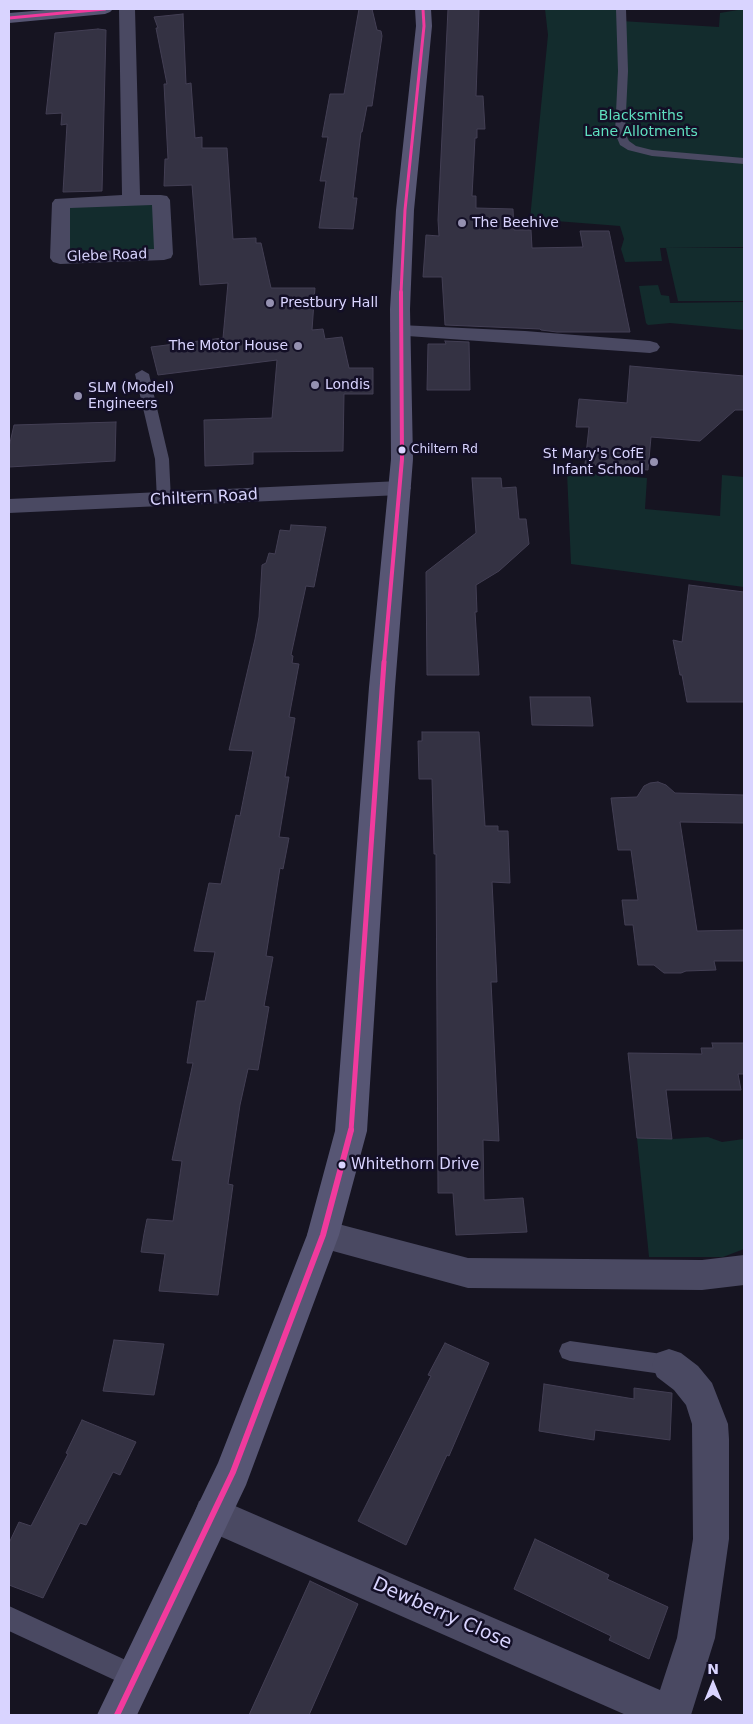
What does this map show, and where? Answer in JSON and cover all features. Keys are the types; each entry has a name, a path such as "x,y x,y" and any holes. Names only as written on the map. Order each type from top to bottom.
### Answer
{"street":[{"path":"9,18 39,12 105,9"},
{"path":"127,9 130,200"},
{"path":"117,1715 240,1453 323,1235 351,1131 382,687 402,459 400,331 406,187 424,26 423,9"},
{"name":"Glebe Road","path":"130,200 161,200 164,254 60,258 61,203 130,200"},
{"path":"400,331 526,337 650,348"},
{"name":"Chiltern Road","path":"9,506 400,488"},
{"path":"323,1235 468,1273 702,1275 744,1270"},
{"name":"Dewberry Close","path":"212,1514 671,1715 696,1638 711,1539 711,1439 710,1424 700,1395 686,1378 669,1365"}],"lane":[{"path":"621,9 623,71 620,134 624,143 632,148 652,153 744,161"},
{"path":"142,374 162,459 164,500"},
{"path":"570,1351 669,1365"},
{"path":"9,1618 136,1678"}],"green space":[{"name":"Blacksmiths Lane Allotments","path":"545,9 621,9 621,21 719,27 720,13 744,9 744,247 660,248 662,261 625,262 621,249 624,239 620,226 530,219 548,35"},
{"path":"161,200 164,254 60,258 61,203"},
{"path":"666,248 744,248 744,301 678,301"},
{"path":"658,285 661,295 669,296 670,303 744,302 744,330 670,323 648,325 639,286"},
{"path":"567,472 647,478 645,509 720,516 722,475 744,477 744,587 571,564"},
{"path":"708,1137 722,1142 744,1139 744,1249 723,1257 649,1257 637,1138"}],"building":[{"path":"359,9 372,9 377,30 381,31 382,36 372,106 367,106 361,132 353,198 357,198 353,229 319,228 326,181 320,181 328,137 322,137 330,94 344,94"},
{"path":"448,9 479,9 476,96 483,96 485,129 477,129 477,138 475,138 472,196 476,196 476,208 513,209 514,230 531,230 532,248 583,247 580,231 609,231 630,332 557,332 540,329 445,325 442,277 423,277 426,235 439,236 438,220"},
{"path":"183,14 186,84 191,83 195,138 202,137 202,148 227,148 233,239 256,238 256,243 261,243 271,288 315,288 312,330 323,329 325,339 342,337 349,368 373,368 373,394 344,394 343,451 253,452 253,464 205,466 204,420 272,418 277,360 158,375 151,347 223,338 228,283 200,285 192,185 164,186 165,159 168,159 164,84 167,84 156,28 158,28 154,17"},
{"path":"106,30 102,191 63,192 67,124 61,125 62,113 46,114 55,33"},
{"path":"445,341 469,342 470,390 427,390 428,344 446,344"},
{"path":"630,366 744,376 744,410 735,410 700,441 651,437 648,470 585,464 589,427 576,427 579,399 627,403"},
{"path":"116,422 115,461 9,467 9,447 14,425"},
{"path":"472,478 501,478 502,488 516,487 519,519 526,519 529,544 499,571 476,585 477,612 475,612 479,675 427,675 426,572 476,533"},
{"path":"291,525 326,527 314,587 306,586 291,655 293,656 292,663 299,664 289,717 295,718 285,777 289,777 279,837 289,838 283,869 280,868 266,956 273,957 264,1006 269,1007 258,1070 248,1069 240,1105 228,1184 233,1185 218,1295 159,1291 165,1254 141,1252 144,1234 147,1219 173,1221 182,1161 172,1160 193,1063 187,1063 197,1001 205,1001 215,952 194,951 209,883 221,884 236,815 240,816 253,751 229,750 259,617 262,565 266,563 269,553 275,554 280,530 290,531"},
{"path":"689,585 744,592 744,702 687,702 673,640 682,642"},
{"path":"530,697 590,697 593,726 532,725"},
{"path":"422,732 479,732 485,826 498,826 498,831 508,831 510,883 492,882 497,982 491,982 499,1141 483,1140 484,1200 523,1198 527,1232 456,1235 453,1193 438,1193 436,854 434,854 432,779 419,779 418,741 422,741"},
{"path":"658,782 666,785 675,793 744,795 744,823 680,822 697,931 744,930 744,961 714,961 716,970 686,971 681,973 664,973 654,965 638,965 633,925 625,925 622,900 638,900 631,850 618,850 611,798 637,797 644,786"},
{"path":"712,1043 744,1043 744,1074 738,1074 741,1090 666,1090 672,1139 637,1138 628,1053 702,1054 701,1048 713,1048"},
{"path":"114,1340 164,1344 154,1395 103,1391"},
{"path":"445,1343 489,1363 449,1456 447,1455 406,1545 358,1521 431,1376 428,1375"},
{"path":"544,1384 634,1399 634,1388 672,1393 670,1440 595,1430 594,1440 539,1431"},
{"path":"82,1420 136,1442 120,1475 113,1472 86,1525 80,1523 43,1598 9,1585 9,1543 19,1522 31,1526 68,1454 66,1453"},
{"path":"535,1539 609,1575 607,1579 668,1607 649,1659 609,1640 611,1636 514,1589"},
{"path":"310,1581 358,1604 309,1715 249,1715"}],"transit line":[{"path":"9,18 105,9"},
{"path":"117,1715 233,1472 323,1235 351,1131 382,687 402,459 400,309 405,210 424,26 423,9"}],"place":[{"name":"The Beehive","path":"462,223"},
{"name":"Prestbury Hall","path":"270,303"},
{"name":"The Motor House","path":"298,346"},
{"name":"Londis","path":"315,385"},
{"name":"SLM (Model) Engineers","path":"78,396"},
{"name":"Chiltern Rd","path":"402,450"},
{"name":"St Mary's CofE Infant School","path":"654,462"},
{"name":"Whitethorn Drive","path":"342,1165"}]}
